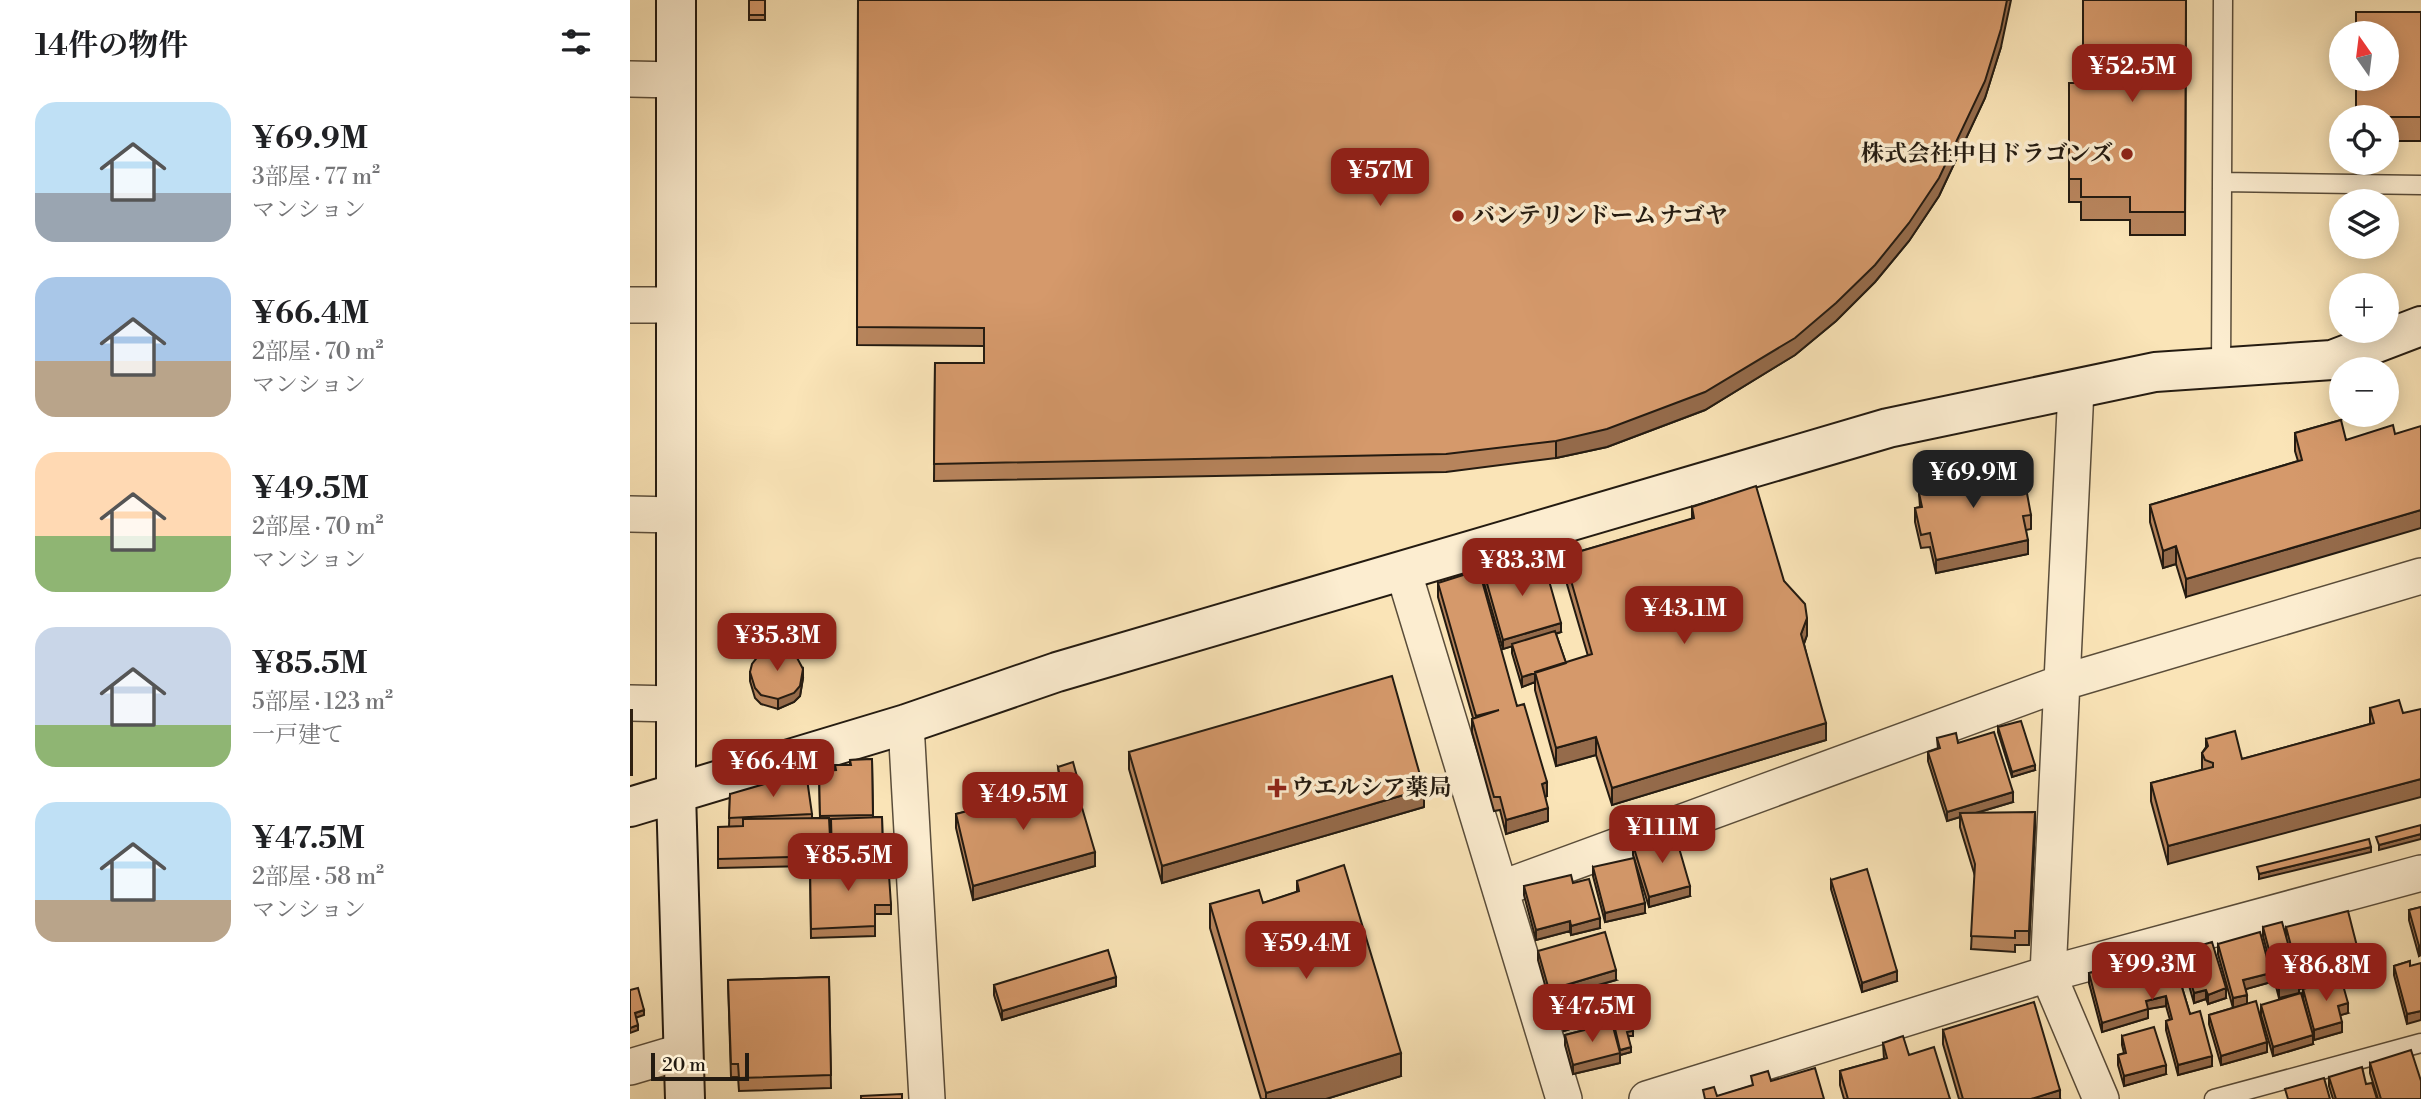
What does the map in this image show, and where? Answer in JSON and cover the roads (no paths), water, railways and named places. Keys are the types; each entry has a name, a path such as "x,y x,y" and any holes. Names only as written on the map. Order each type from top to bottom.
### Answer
{"street":[{"path":"676,0 675,704 685,1099"},
{"path":"630,79 676,80"},
{"path":"630,305 676,305"},
{"path":"630,807 906,724 1057,672 1888,428 2155,372 2332,360 2421,326"},
{"path":"2076,389 2048,974 2101,1099"},
{"path":"630,514 675,514"},
{"path":"1403,570 1564,1099"},
{"path":"1500,889 2064,682 2421,576"},
{"path":"630,704 675,704"},
{"path":"906,724 927,1099"},
{"path":"1647,1099 2048,974 2421,873"},
{"path":"630,1067 684,1051"}],"lane":[{"path":"2221,368 2223,0"},
{"path":"2222,182 2421,184"},
{"path":"2214,1099 2421,1043"}],"place":[{"name":"株式会社中日ドラゴンズ","path":"2127,154"},
{"name":"バンテリンドーム ナゴヤ","path":"1458,216"},
{"name":"ウエルシア薬局","path":"1277,788"}]}
